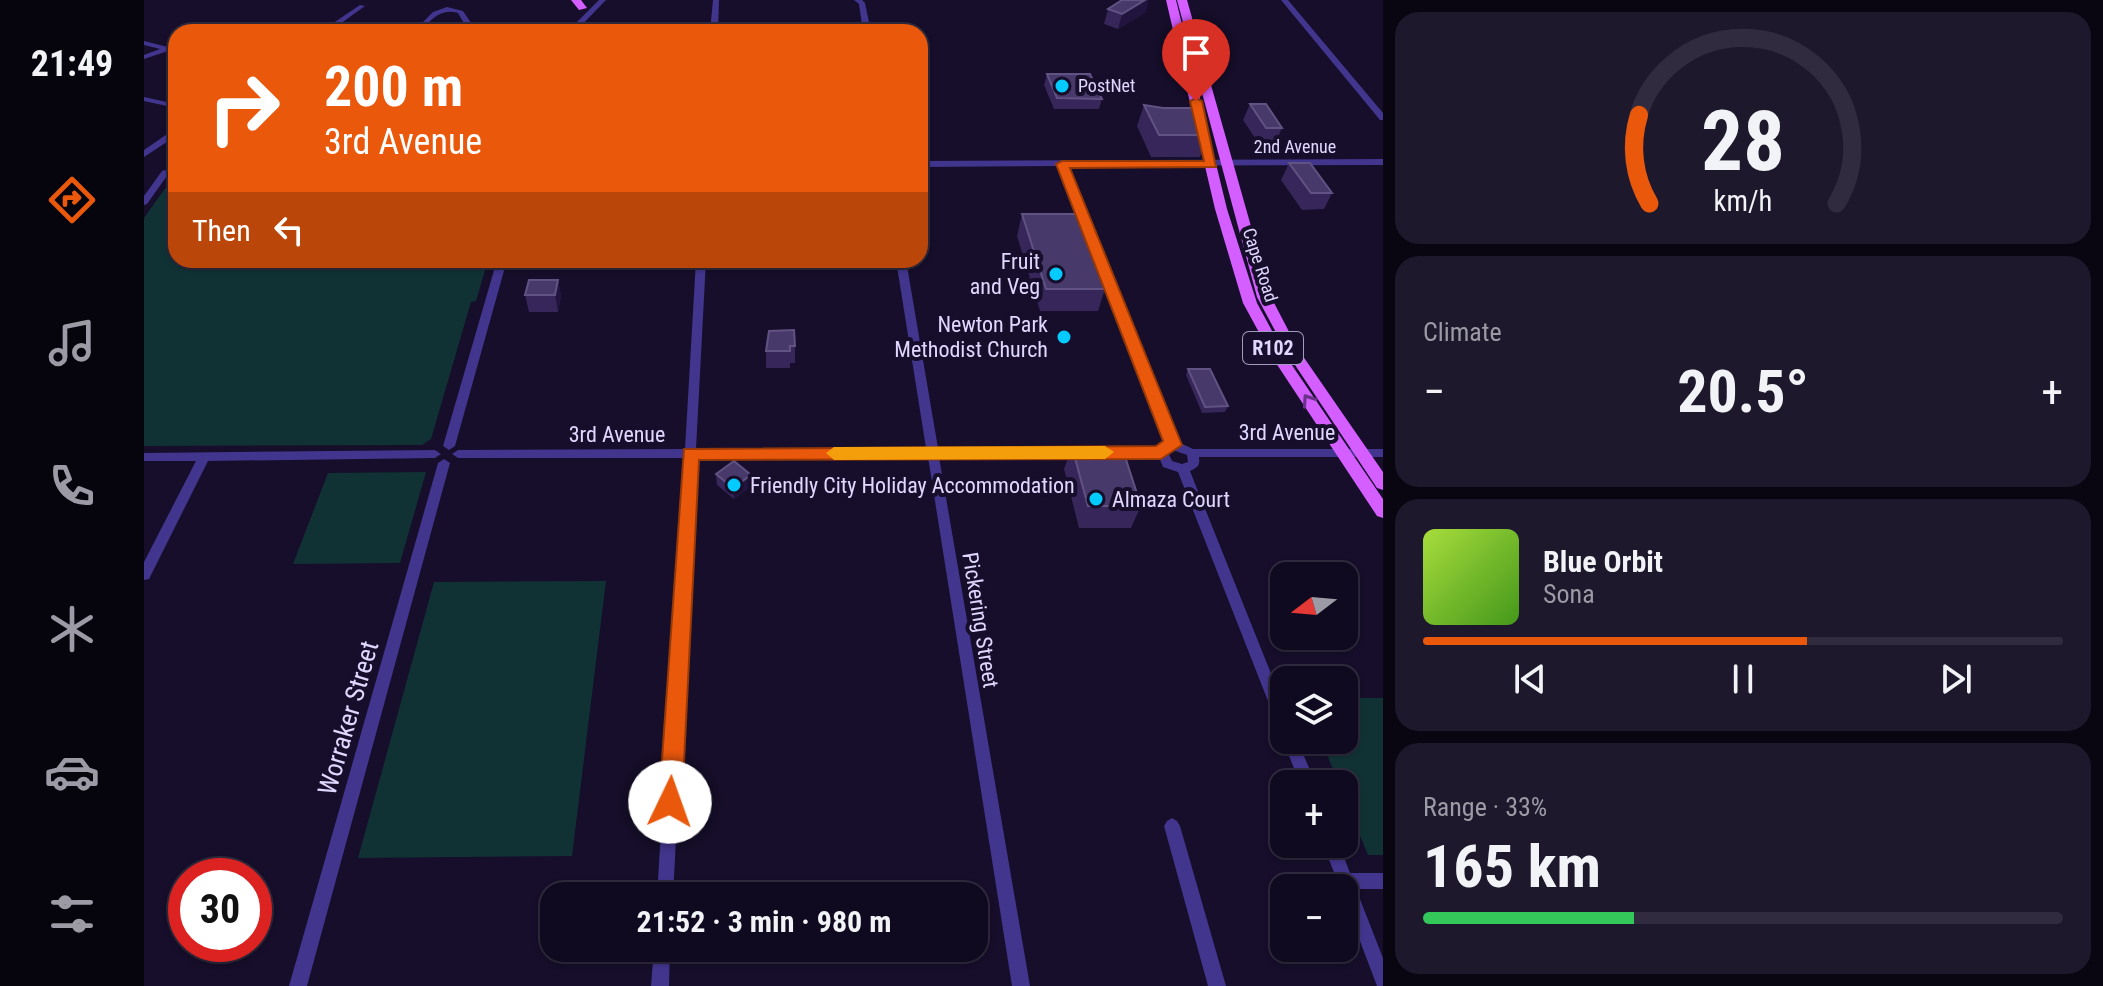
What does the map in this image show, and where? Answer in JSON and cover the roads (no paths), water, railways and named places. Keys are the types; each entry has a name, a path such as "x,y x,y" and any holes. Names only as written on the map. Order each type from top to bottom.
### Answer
{"main road":[{"name":"Cape Road","path":"1171,0 1211,165 1250,303 1279,357 1383,512"},
{"name":"Cape Road","path":"1182,0 1273,319 1383,484"}],"street":[{"path":"567,24 579,4 590,0"},
{"path":"579,24 603,0"},
{"path":"714,24 716,0"},
{"path":"1284,0 1383,118"},
{"path":"861,1 865,24"},
{"path":"336,24 362,6"},
{"path":"424,24 434,12 451,9 461,12 468,24"},
{"path":"144,43 168,49"},
{"path":"144,57 168,51"},
{"path":"144,99 168,104"},
{"path":"144,154 168,138"},
{"name":"2nd Avenue","path":"928,164 1383,162"},
{"path":"1062,164 1173,445"},
{"path":"144,202 165,173"},
{"path":"144,457 440,459 454,450 500,268"},
{"path":"666,882 701,268"},
{"name":"Pickering Street","path":"902,268 1021,986"},
{"path":"1173,445 1192,453 1194,464 1183,469 1167,464 1161,453 1165,447 1173,445"},
{"name":"3rd Avenue","path":"454,450 690,454 1161,453"},
{"name":"3rd Avenue","path":"1192,453 1383,453"},
{"path":"144,575 204,457"},
{"name":"Worraker Street","path":"298,986 440,459"},
{"path":"1183,469 1270,689"},
{"path":"1172,826 1217,986"},
{"path":"1358,881 1383,881"},
{"path":"1358,913 1383,980"},
{"path":"660,986 661,962"}],"place":[{"name":"PostNet","path":"1062,86"},
{"name":"Fruit and Veg","path":"1056,274"},
{"name":"Newton Park Methodist Church","path":"1064,337"},
{"name":"Friendly City Holiday Accommodation","path":"734,485"},
{"name":"Almaza Court","path":"1096,499"}]}
